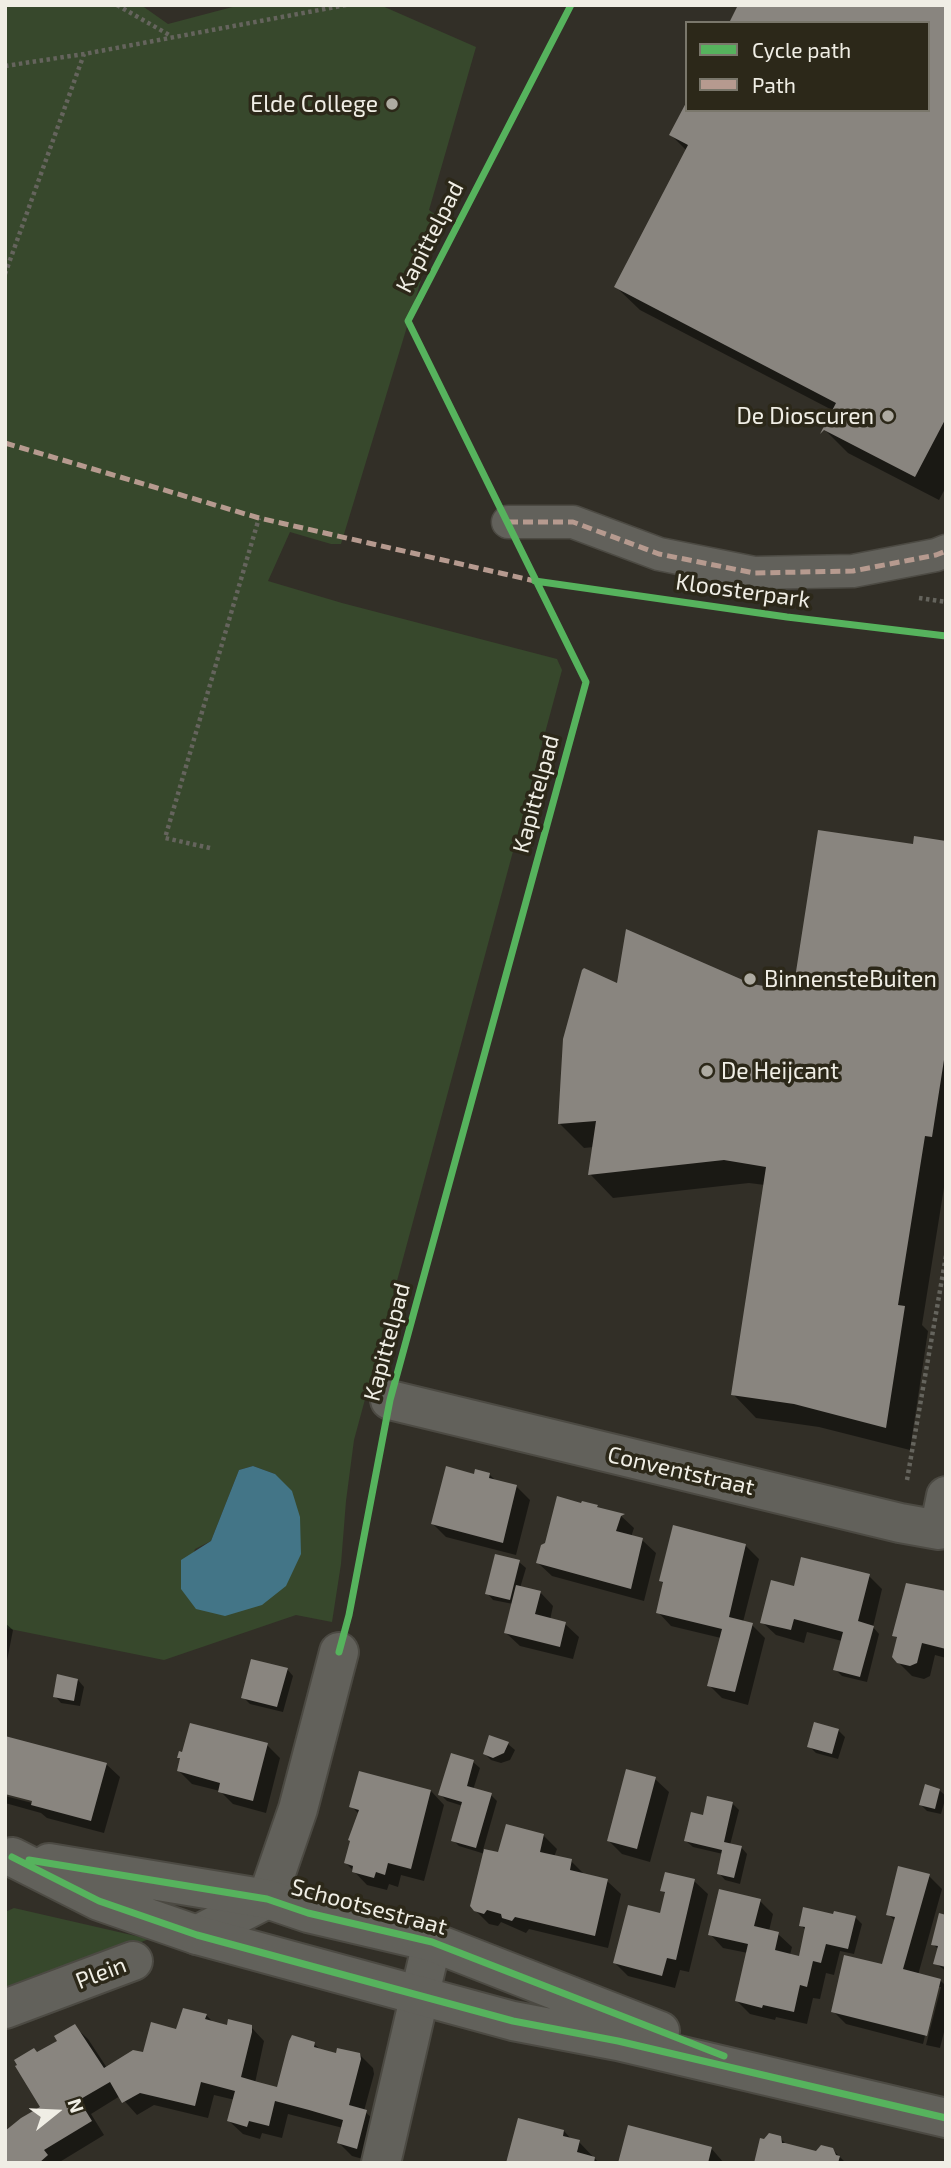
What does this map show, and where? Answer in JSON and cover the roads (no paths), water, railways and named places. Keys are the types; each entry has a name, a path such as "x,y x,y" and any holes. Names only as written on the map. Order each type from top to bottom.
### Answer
{"main road":[{"name":"Conventstraat","path":"390,1400 900,1523 939,1530 946,1496"},
{"path":"197,1935 267,1899 298,1810 339,1652"},
{"name":"Schootsestraat","path":"8,1856 267,1899 307,1913 432,1942 779,2078"},
{"name":"Schootsestraat","path":"8,1856 99,1901 197,1935 513,2021 618,2041 946,2118"},
{"path":"381,2163 432,1942"},
{"name":"Plein","path":"5,2010 133,1961"}],"street":[{"path":"508,522 573,522 659,554 754,573 853,571 946,551"}],"water":[{"path":"253,1466 275,1474 292,1491 300,1517 301,1554 286,1586 262,1605 225,1616 196,1609 181,1589 181,1560 211,1541 239,1470"}],"place":[{"name":"Elde College","path":"392,104"},
{"name":"De Dioscuren","path":"888,416"},
{"name":"BinnensteBuiten","path":"750,979"},
{"name":"De Heijcant","path":"707,1071"}]}
